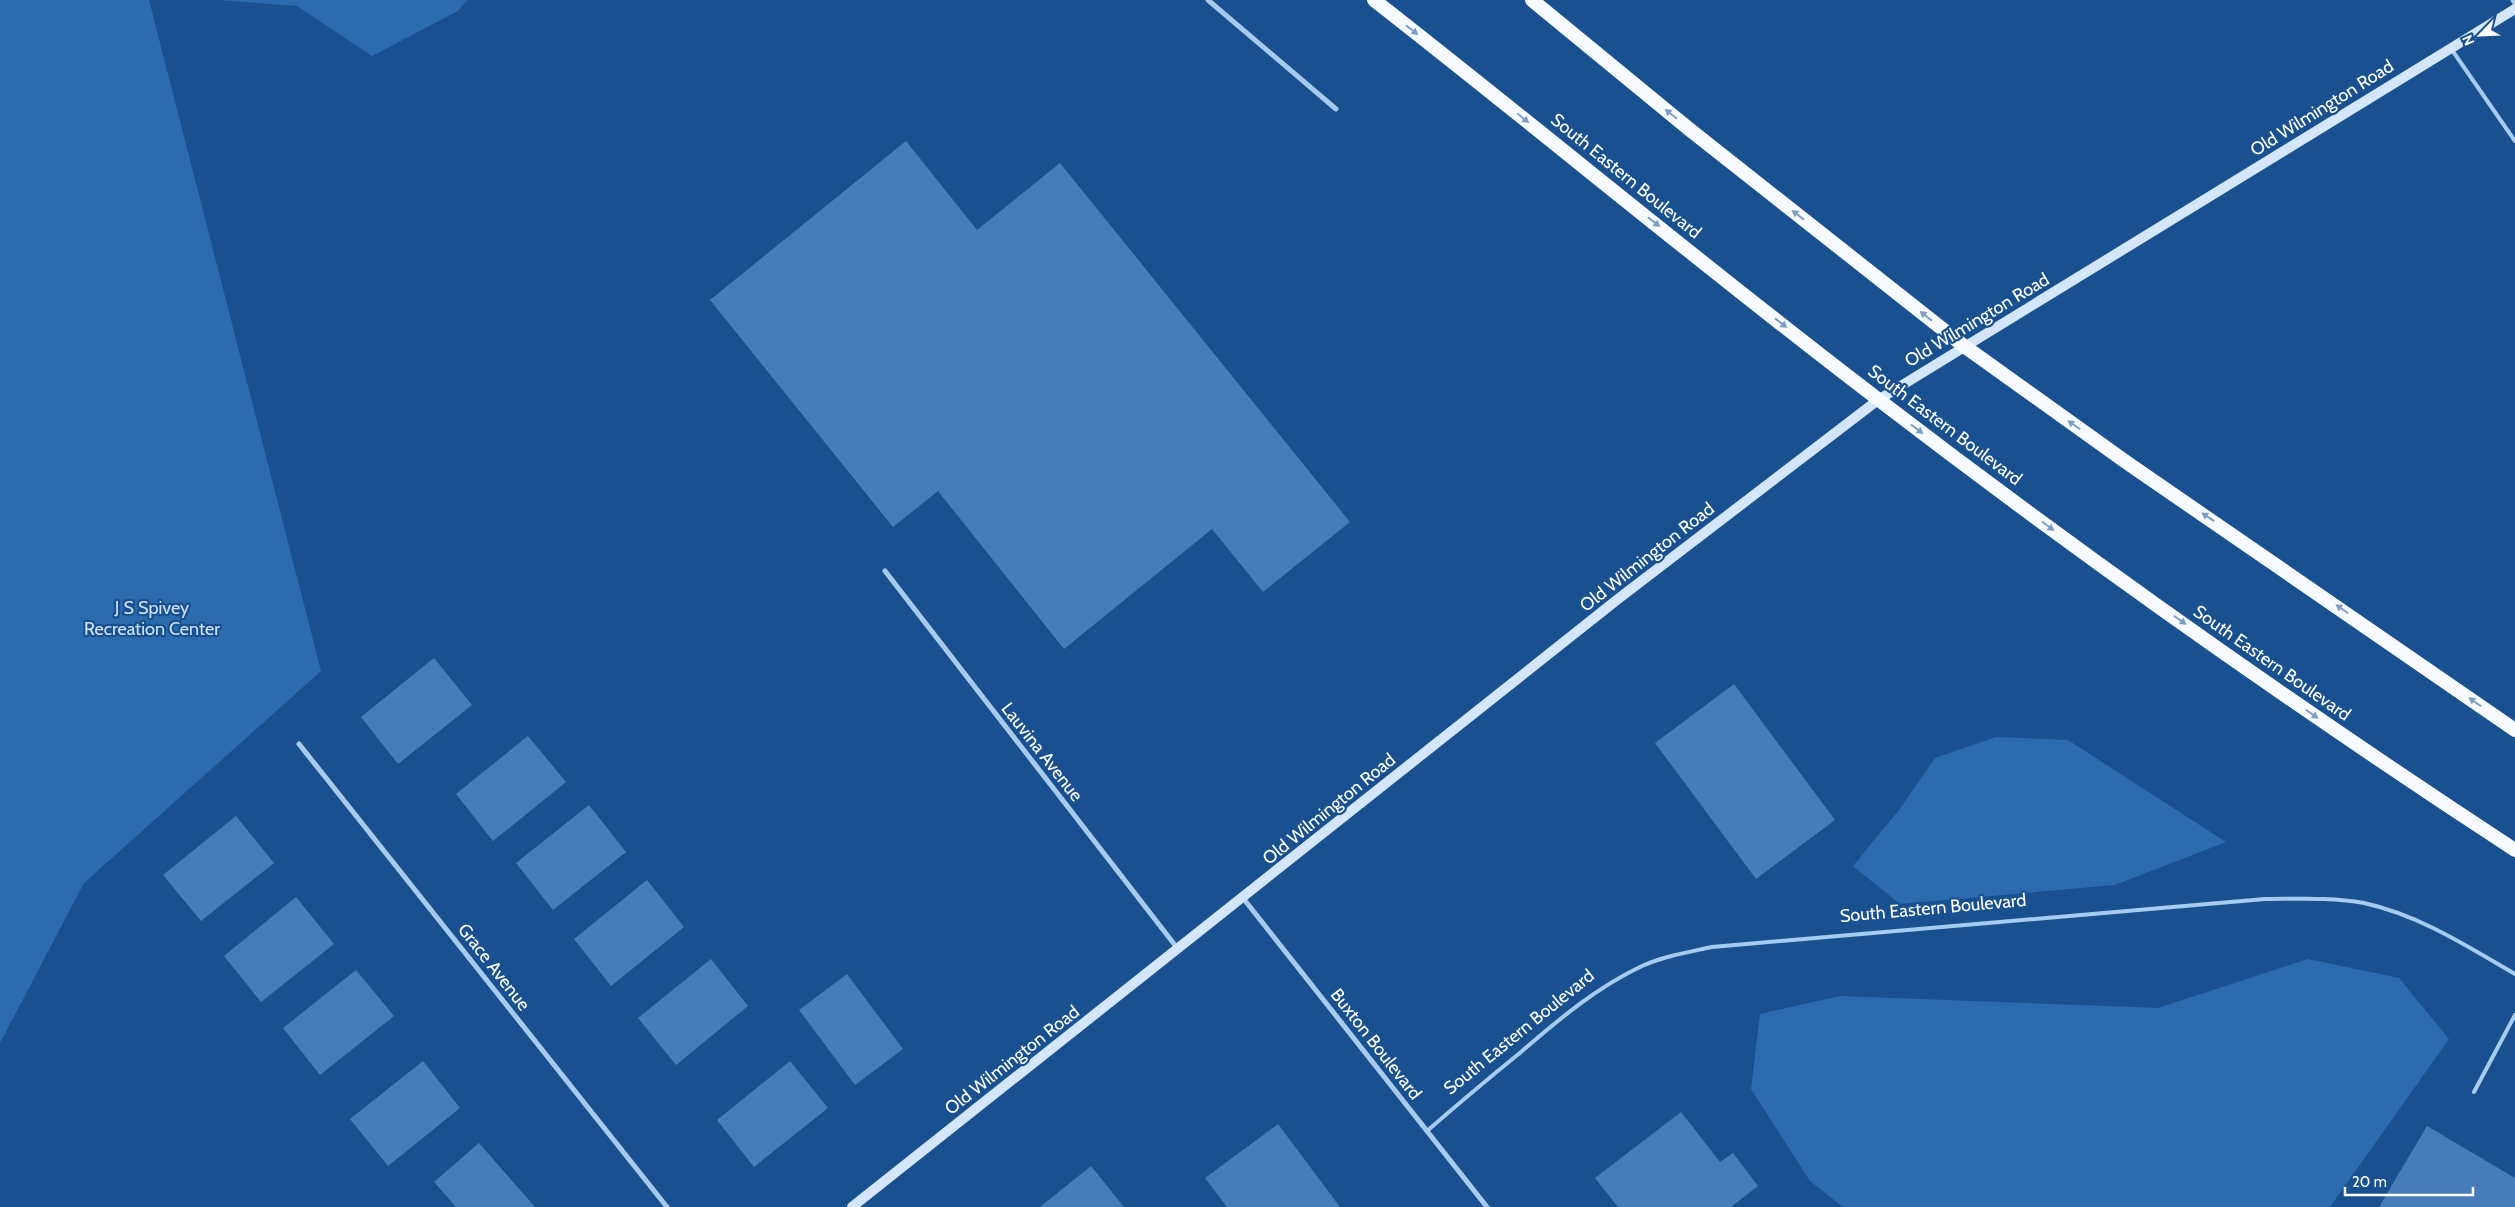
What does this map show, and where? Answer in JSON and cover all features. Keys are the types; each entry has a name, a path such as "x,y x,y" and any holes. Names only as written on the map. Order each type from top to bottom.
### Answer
{"highway":[{"name":"South Eastern Boulevard","path":"1374,0 1878,400 2087,554 2373,757 2515,850"},
{"path":"1532,0 1689,129 1964,346 2126,462 2515,730"}],"main road":[{"name":"Old Wilmington Road","path":"852,1207 1618,599 1878,400 2515,9"}],"street":[{"path":"1208,0 1336,109"},
{"name":"Lauvina Avenue","path":"884,571 1178,950"},
{"name":"Grace Avenue","path":"299,744 667,1207"},
{"name":"Buxton Boulevard","path":"1243,898 1487,1207"}],"lane":[{"path":"2451,48 2515,141"},
{"name":"South Eastern Boulevard","path":"1427,1131 1575,1006 1612,982 1643,966 1672,955 1712,947 2255,900 2321,898 2364,904 2408,917 2449,936 2515,974"},
{"path":"2474,1092 2515,1015"}],"green space":[{"name":"J S Spivey Recreation Center","path":"0,0 149,0 321,671 84,883 0,1043"},
{"path":"219,0 467,0 458,11 372,56 297,6"},
{"path":"1996,737 2068,740 2226,842 2115,885 1900,904 1853,866 1899,810 1935,758"},
{"path":"2308,959 2399,978 2449,1039 2330,1207 1843,1207 1810,1181 1751,1089 1760,1014 1840,996 2158,1008"}],"building":[{"path":"906,141 977,230 1060,163 1350,522 1263,592 1212,529 1064,649 938,491 893,527 710,300"},
{"path":"434,658 472,705 398,764 361,717"},
{"path":"1734,684 1835,820 1756,879 1655,743"},
{"path":"528,736 566,782 493,841 456,794"},
{"path":"589,805 626,852 553,910 516,863"},
{"path":"236,816 274,863 201,921 163,875"},
{"path":"647,880 684,927 611,986 574,939"},
{"path":"296,897 334,944 261,1002 224,956"},
{"path":"711,959 748,1006 676,1065 638,1018"},
{"path":"356,970 394,1016 320,1075 283,1028"},
{"path":"847,974 903,1049 855,1085 799,1010"},
{"path":"423,1061 460,1108 388,1166 350,1119"},
{"path":"790,1061 828,1108 754,1167 717,1120"},
{"path":"1681,1112 1720,1162 1733,1153 1758,1186 1731,1207 1618,1207 1595,1178"},
{"path":"1278,1124 1340,1207 1227,1207 1205,1178"},
{"path":"2427,1126 2515,1178 2515,1207 2379,1207"},
{"path":"479,1143 535,1207 456,1207 434,1182"},
{"path":"1091,1166 1124,1207 1040,1207"}]}
